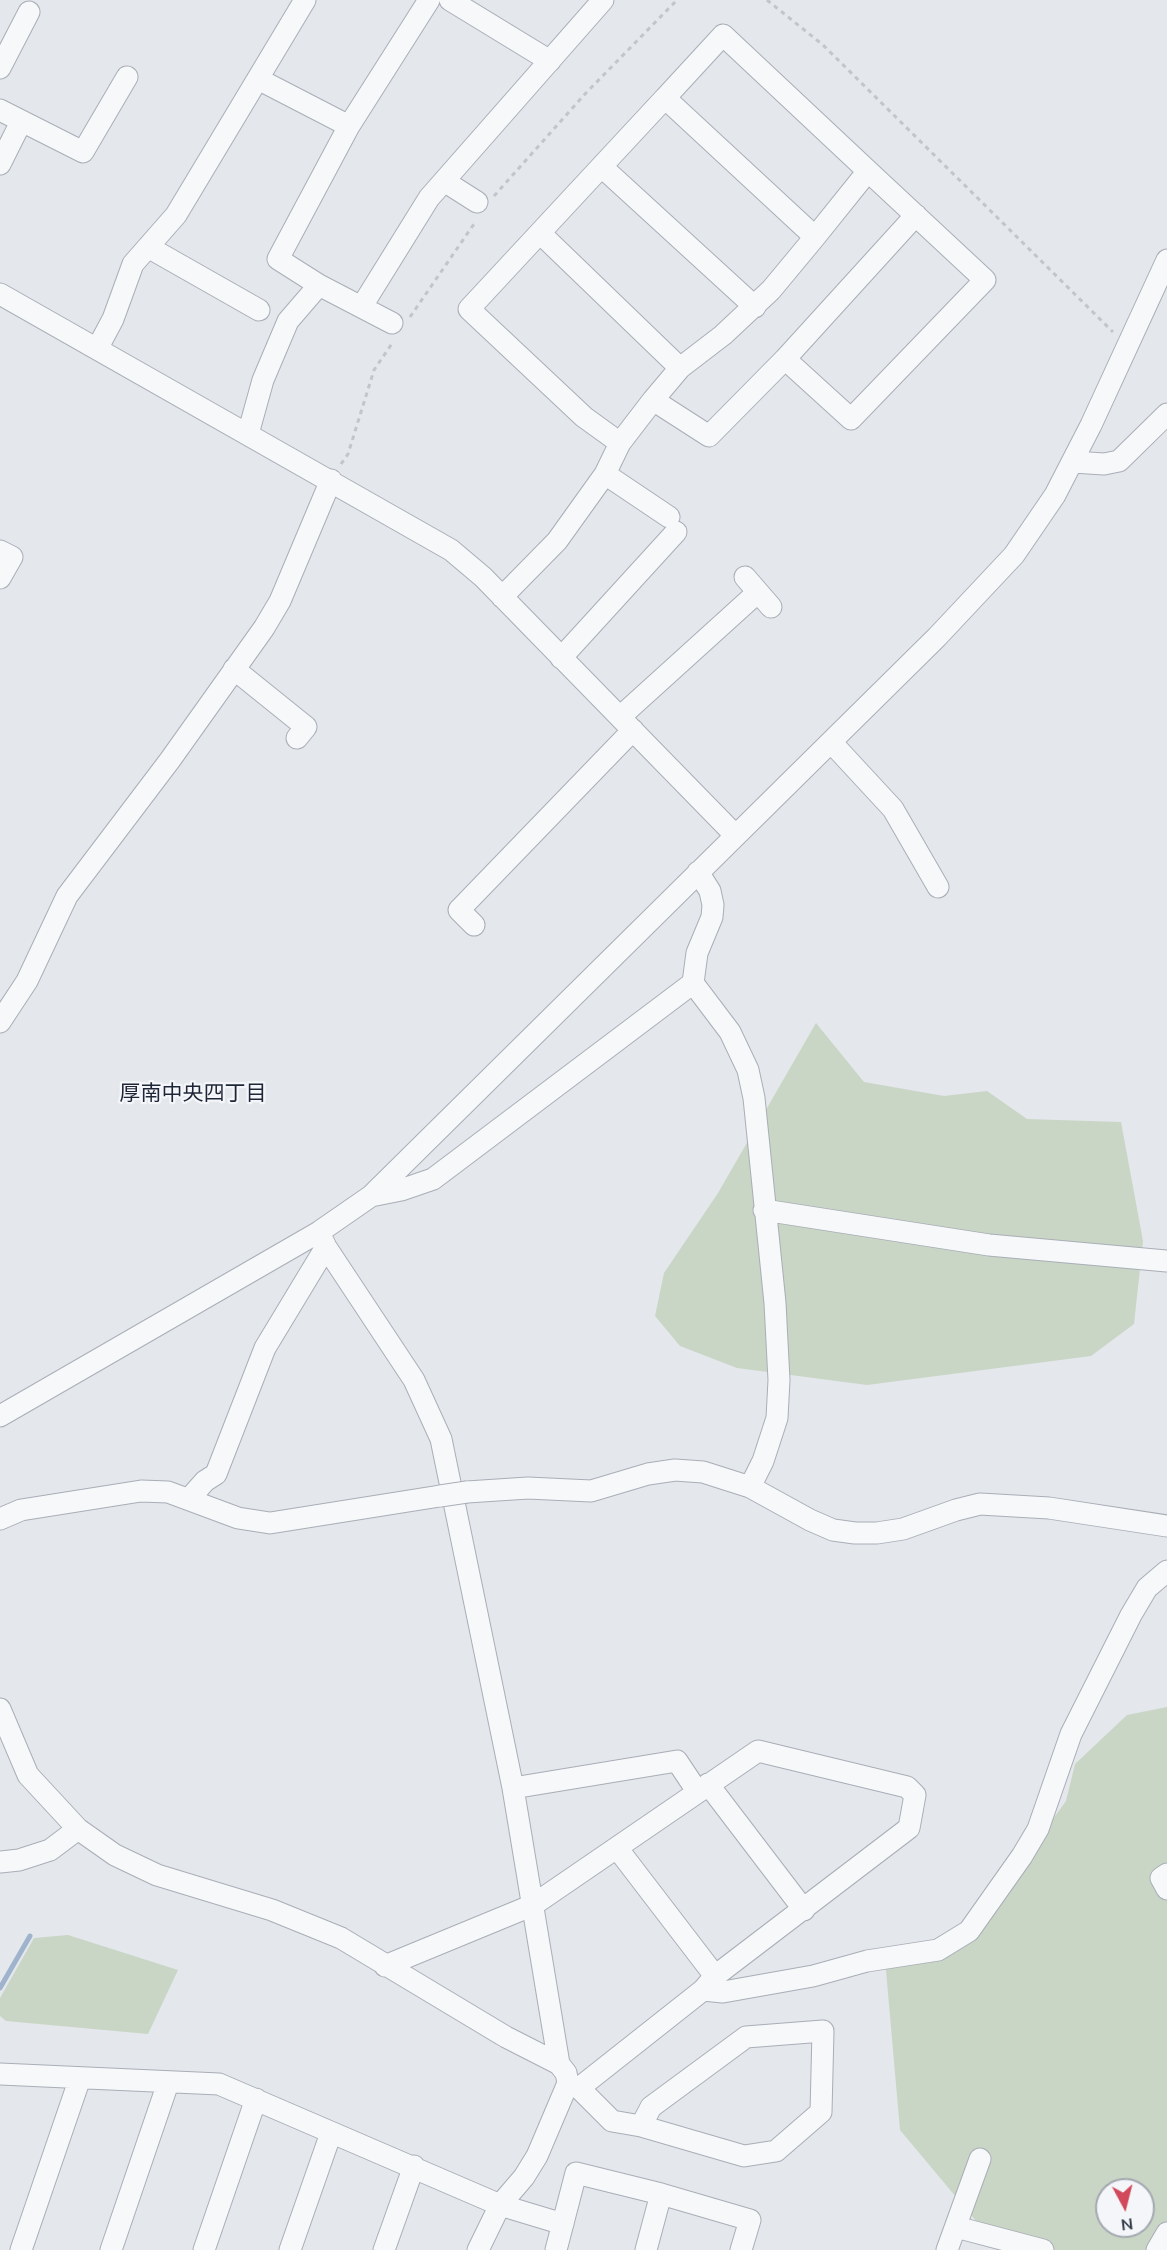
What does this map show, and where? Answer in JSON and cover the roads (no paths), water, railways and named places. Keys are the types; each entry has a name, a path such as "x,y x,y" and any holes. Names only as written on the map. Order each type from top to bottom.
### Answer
{"street":[{"path":"97,349 113,319 133,264 176,215 305,0"},
{"path":"397,329 362,306 319,285 278,259 349,126 429,0"},
{"path":"450,0 550,61"},
{"path":"362,306 429,198 603,0"},
{"path":"0,68 29,12"},
{"path":"620,443 584,417 469,309 723,35 985,280 851,419 785,358"},
{"path":"0,110 21,123 83,152 127,77"},
{"path":"258,79 349,126"},
{"path":"665,98 815,237"},
{"path":"0,164 21,123"},
{"path":"602,167 756,307"},
{"path":"502,597 557,541 605,474 620,443 653,399 680,368 756,307 868,171"},
{"path":"444,182 481,208"},
{"path":"653,399 709,436 785,358 916,215"},
{"path":"540,234 680,368"},
{"path":"148,247 259,310"},
{"path":"0,1416 322,1240 371,1196 831,742 945,629 1014,555 1055,495 1073,462 1167,260"},
{"path":"248,434 263,380 288,321 319,285"},
{"path":"0,294 452,550 502,597 735,835"},
{"path":"1073,462 1104,464 1119,461 1167,414"},
{"path":"561,658 672,524 605,474"},
{"path":"0,1022 27,981 67,896 234,669 280,601 331,480"},
{"path":"0,551 12,557 0,578"},
{"path":"474,926 459,910 626,724 758,592"},
{"path":"234,669 306,728 297,738"},
{"path":"831,742 893,809 938,887"},
{"path":"698,872 710,891 713,905 712,917 697,953 693,983 730,1032 748,1071 754,1098 775,1303 779,1380 777,1418 763,1461 750,1488"},
{"path":"371,1196 401,1190 433,1179 693,983"},
{"path":"764,1210 989,1245 1167,1261"},
{"path":"189,1499 205,1481 216,1474 265,1348 322,1240"},
{"path":"322,1240 414,1380 441,1439 513,1788 533,1905 569,2078"},
{"path":"0,1519 21,1510 141,1491 168,1492 238,1518 270,1523 467,1492 528,1488 591,1491 648,1474 675,1470 703,1472 750,1488 833,1530 855,1533 877,1533 903,1529 980,1504 1048,1508 1167,1526"},
{"path":"616,1848 709,1983 723,1992 813,1976 867,1961 938,1950 969,1931 1022,1856 1038,1829 1071,1734 1131,1615 1147,1588 1167,1570"},
{"path":"0,1709 28,1775 78,1829 115,1855 157,1875 282,1914 341,1938 569,2078 612,2121 641,2126 744,2156 776,2151 821,2112 823,2031 746,2037 651,2107 641,2126"},
{"path":"385,1966 533,1905 702,1787 758,1751 907,1787 915,1795 909,1828 709,1983 569,2078 537,2156 524,2177 500,2205 478,2250"},
{"path":"513,1788 676,1761 702,1787 804,1910"},
{"path":"0,1862 19,1860 50,1850 78,1829"},
{"path":"1167,1875 1161,1878 1167,1889"},
{"path":"0,2074 219,2084 414,2166 500,2205 563,2224"},
{"path":"21,2250 80,2078"},
{"path":"111,2250 168,2083"},
{"path":"204,2250 256,2099"},
{"path":"290,2250 331,2133"},
{"path":"947,2250 980,2160"},
{"path":"384,2250 414,2166"},
{"path":"556,2250 576,2173 661,2194 750,2220 741,2250"},
{"path":"646,2250 661,2194"},
{"path":"956,2227 1043,2250"},
{"path":"1157,2250 1167,2233"}],"waterway":[{"path":"0,1988 30,1936"}],"district":[{"name":"厚南中央四丁目","path":"193,1095"}]}
